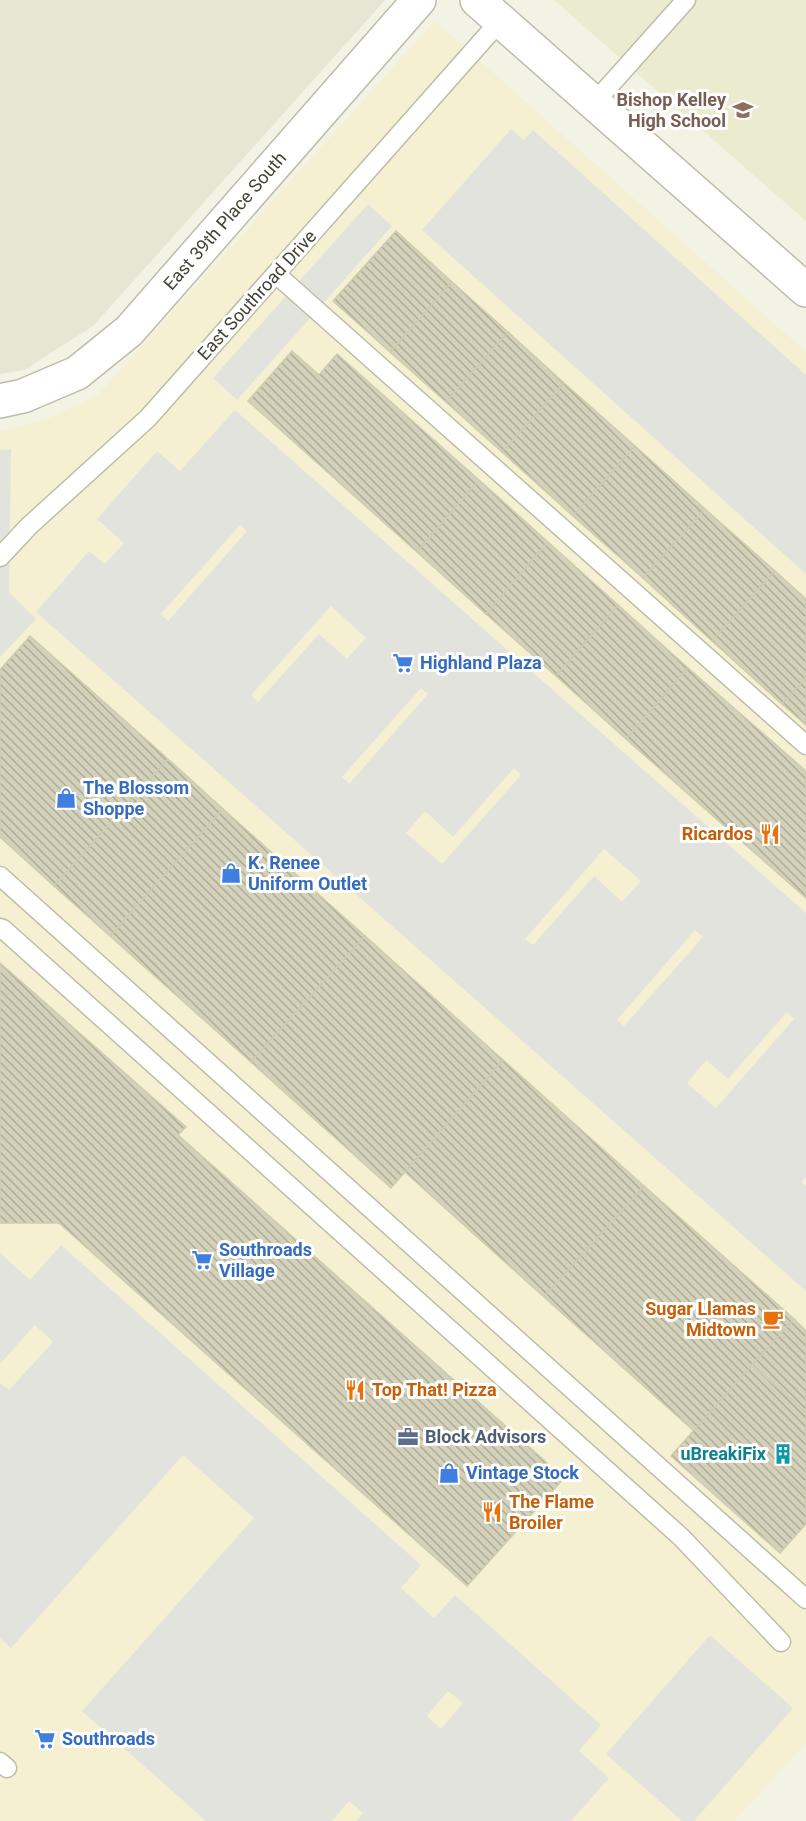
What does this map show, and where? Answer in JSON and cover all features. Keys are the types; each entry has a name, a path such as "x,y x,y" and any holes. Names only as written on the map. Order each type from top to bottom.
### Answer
{"street":[{"name":"East 39th Place South","path":"0,401 23,396 77,373 129,331 419,0"},
{"path":"488,10 806,290"}],"lane":[{"path":"594,103 686,0"},
{"name":"East Southroad Drive","path":"0,557 29,526 148,418 276,274 488,10"},
{"path":"276,274 806,745"},
{"path":"0,876 806,1599"},
{"path":"0,928 672,1529 781,1642"}],"shaded area":[{"path":"0,0 385,0 93,326 24,370 0,374"},
{"name":"Bishop Kelley High School","path":"554,0 806,0 806,221"},
{"name":"Highland Plaza","path":"435,21 806,352 806,1743 734,1821 0,1821 0,431 45,420 98,395"},
{"path":"511,129 524,140 533,130 806,375 806,574 422,230"},
{"path":"368,204 392,226 237,400 213,378"},
{"path":"235,410 806,913 806,1177 801,1182 806,1186 806,1291 36,612 89,551 105,564 124,543 97,519 157,451 180,471","holes":["240,525 247,531 168,621 161,614","331,606 366,638 347,659 319,634 258,702 251,695","421,688 428,694 349,784 342,777","514,768 521,775 442,864 406,833 425,811 453,837","604,849 641,881 622,902 594,876 533,945 525,939","695,930 703,937 624,1026 617,1020","787,1012 794,1019 716,1108 687,1083 706,1060 728,1079"]},
{"path":"11,449 9,592 36,619 0,657 0,450"},
{"path":"61,1245 421,1565 401,1588 434,1618 455,1595 601,1725 579,1751 609,1778 571,1821 357,1821 363,1813 349,1801 332,1821 206,1821 82,1711 254,1518 183,1455 11,1648 0,1638 0,1383 9,1390 53,1342 35,1325 0,1364 0,1253 30,1280","holes":["448,1691 463,1703 441,1729 427,1716"]},
{"path":"710,1635 793,1708 694,1821 682,1821 606,1754"}],"building":[{"path":"396,231 452,282 390,352 333,301"},
{"path":"452,282 508,332 446,402 390,352"},
{"path":"508,332 564,383 502,452 446,402"},
{"path":"292,351 319,375 337,354 479,480 417,552 248,401"},
{"path":"564,383 635,446 573,516 502,452"},
{"path":"635,446 705,509 643,578 573,516"},
{"path":"479,480 548,542 486,614 417,552"},
{"path":"705,509 775,571 712,641 643,578"},
{"path":"548,542 618,605 556,676 486,614"},
{"path":"775,571 806,599 806,678 782,704 712,641"},
{"path":"618,605 688,668 626,739 556,676"},
{"name":"The Blossom Shoppe","path":"30,636 168,759 54,886 0,837 0,670"},
{"name":"Ricardos","path":"688,668 806,771 806,898 626,739"},
{"path":"806,678 806,725 782,704"},
{"path":"168,759 223,809 110,936 54,886"},
{"name":"K. Renee Uniform Outlet","path":"223,809 365,936 251,1062 110,936"},
{"path":"365,936 503,1060 391,1188 251,1062"},
{"path":"0,963 186,1127 178,1135 564,1478 467,1586 59,1223 0,1223"},
{"path":"503,1060 644,1186 544,1297 405,1172"},
{"path":"644,1186 794,1319 694,1431 544,1297"},
{"path":"794,1319 806,1331 806,1413 752,1365"},
{"name":"uBreakiFix","path":"752,1365 806,1413 806,1495 712,1410"},
{"path":"712,1410 806,1495 806,1524 780,1553 671,1456"}],"place":[{"name":"Bishop Kelley High School","path":"743,110"},
{"name":"Highland Plaza","path":"403,663"},
{"name":"The Blossom Shoppe","path":"66,798"},
{"name":"Ricardos","path":"770,834"},
{"name":"K. Renee Uniform Outlet","path":"231,873"},
{"name":"Southroads Village","path":"202,1260"},
{"name":"Sugar Llamas Midtown","path":"773,1319"},
{"name":"Top That! Pizza","path":"355,1390"},
{"name":"Block Advisors","path":"408,1437"},
{"name":"uBreakiFix","path":"783,1454"},
{"name":"Vintage Stock","path":"449,1473"},
{"name":"The Flame Broiler","path":"492,1512"},
{"name":"Southroads","path":"45,1739"}]}
